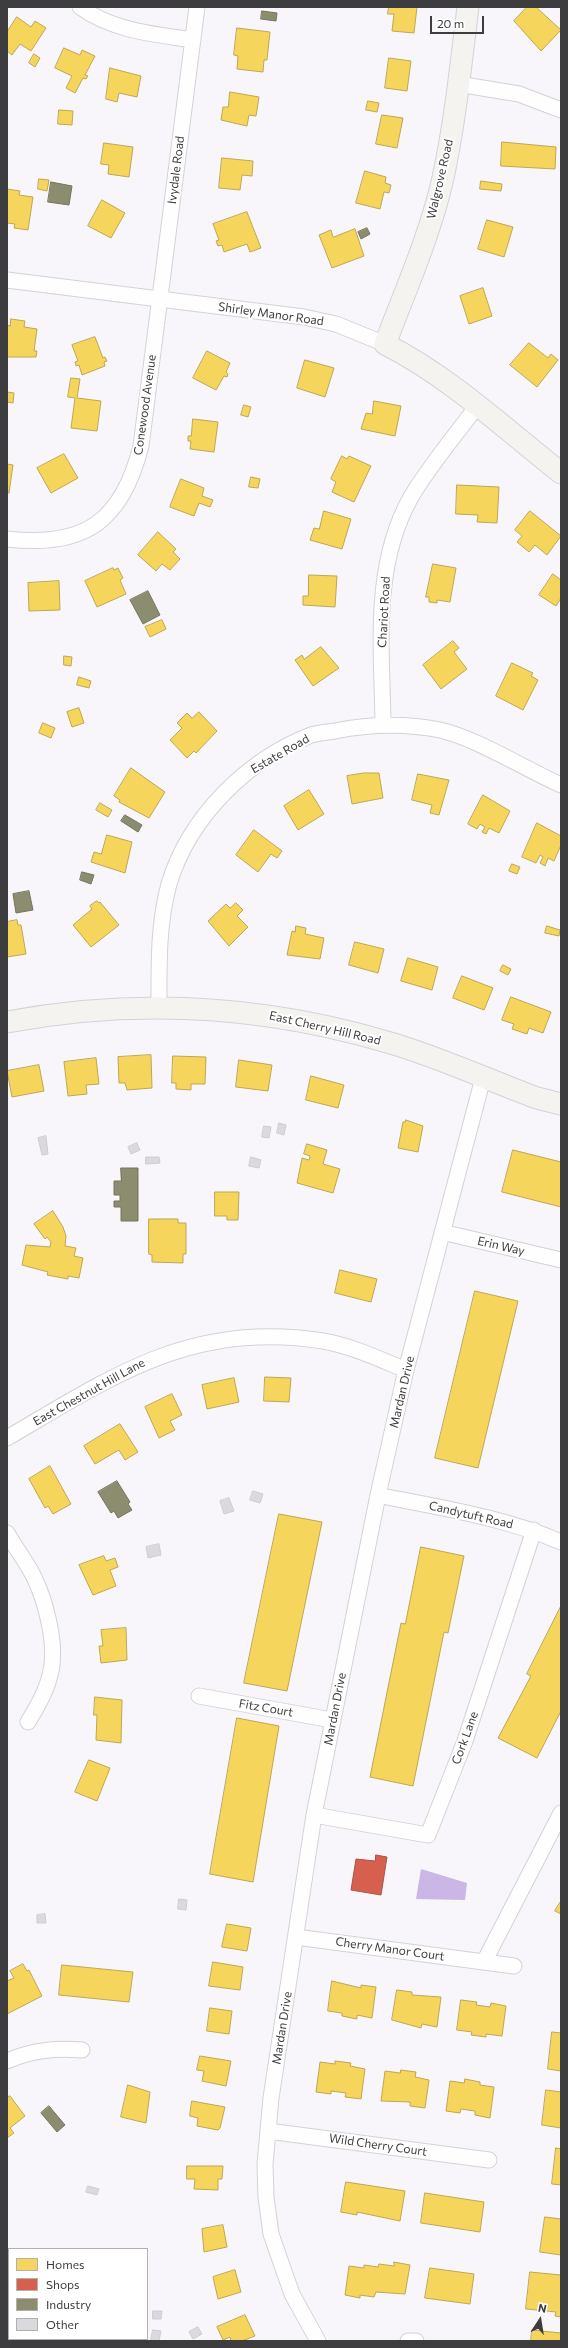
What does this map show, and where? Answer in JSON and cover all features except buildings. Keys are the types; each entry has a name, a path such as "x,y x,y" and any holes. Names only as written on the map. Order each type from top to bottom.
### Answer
{"street":[{"path":"80,7 109,23 135,32 193,40"},
{"name":"Ivydale Road","path":"159,299 197,7"},
{"name":"Walgrove Road","path":"385,344 432,220 443,178 458,84 468,7"},
{"path":"458,84 519,94 561,110"},
{"name":"Shirley Manor Road","path":"7,280 304,317 336,324 412,357 478,406 561,473"},
{"name":"Conewood Avenue","path":"7,539 33,542 51,541 71,537 91,526 110,512 125,494 134,473 141,446 159,299"},
{"name":"Chariot Road","path":"383,724 381,615 383,582 390,551 410,498 428,470 478,406"},
{"name":"Estate Road","path":"159,1006 159,945 162,912 170,882 182,851 200,822 222,795 248,771 276,753 312,735 383,724 415,726 442,731 476,744 561,785"},
{"name":"East Cherry Hill Road","path":"7,1022 45,1015 98,1009 159,1006 214,1008 282,1016 333,1027 389,1042 483,1078 561,1104"},
{"name":"Mardan Drive","path":"318,2341 292,2294 271,2234 266,2197 265,2164 268,2131 314,1815 332,1720 378,1495 406,1370 483,1078"},
{"name":"Erin Way","path":"442,1232 561,1260"},
{"name":"East Chestnut Hill Lane","path":"7,1438 135,1365 174,1351 216,1340 284,1337 324,1341 360,1351 406,1370"},
{"name":"Candytuft Road","path":"378,1495 490,1518 534,1530 561,1542"},
{"name":"Cork Lane","path":"314,1815 428,1834 465,1742 534,1530"},
{"path":"7,1533 33,1575 44,1605 53,1650 51,1674 42,1700 28,1722"},
{"name":"Fitz Court","path":"199,1696 332,1720"},
{"path":"484,1962 561,1813"},
{"name":"Cherry Manor Court","path":"296,1936 514,1966"},
{"path":"7,2061 23,2054 54,2048 82,2050"},
{"name":"Wild Cherry Court","path":"268,2131 489,2160"},
{"path":"408,2341 416,2341"}],"shaded area":[{"path":"421,1869 467,1883 465,1900 416,1899"}]}
